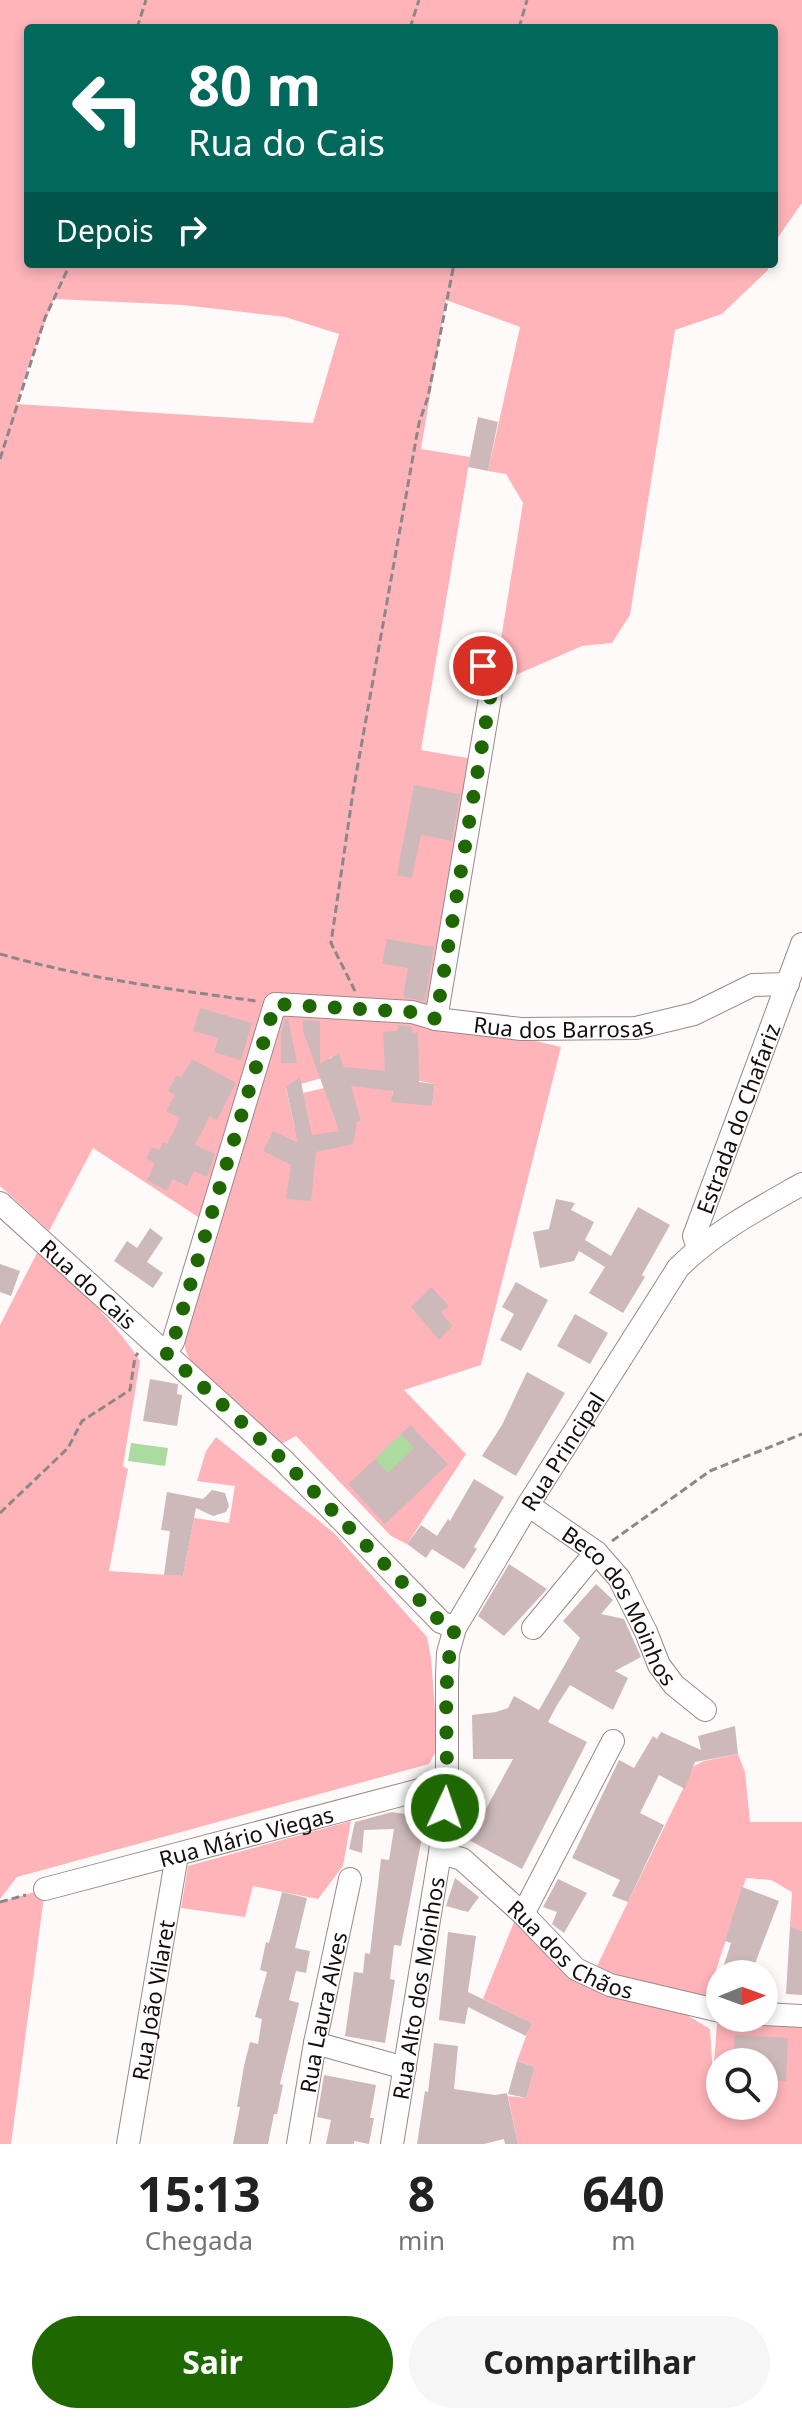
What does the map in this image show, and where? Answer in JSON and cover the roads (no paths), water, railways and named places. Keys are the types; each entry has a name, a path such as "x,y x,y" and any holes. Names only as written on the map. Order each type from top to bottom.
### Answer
{"street":[{"path":"436,1019 494,674 483,666"},
{"name":"Estrada do Chafariz","path":"698,1248 694,1236 801,952"},
{"name":"Rua dos Barrosas","path":"157,1346 173,1342 275,1004 412,1012 436,1019 521,1029 636,1028 694,1014 753,985 788,984"},
{"name":"Rua Principal","path":"447,1786 448,1653 455,1628 528,1505 678,1268 698,1248 734,1223 802,1184"},
{"name":"Rua do Cais","path":"0,1203 283,1460 441,1622 455,1628"},
{"name":"Beco dos Moinhos","path":"528,1505 596,1552 619,1578 659,1665 674,1685 705,1710"},
{"path":"533,1628 596,1552"},
{"path":"523,1914 613,1741"},
{"name":"Rua Alto dos Moinhos","path":"392,2144 440,1853 447,1786"},
{"name":"Rua Mário Viegas","path":"45,1889 431,1787 447,1786"},
{"name":"Rua dos Chãos","path":"440,1853 462,1859 523,1914 576,1969 610,1985 706,2008"},
{"name":"Rua João Vilaret","path":"128,2144 177,1855"},
{"name":"Rua Laura Alves","path":"298,2144 315,2043 350,1879"},
{"path":"778,2015 802,2016"},
{"path":"315,2043 405,2068"}]}
